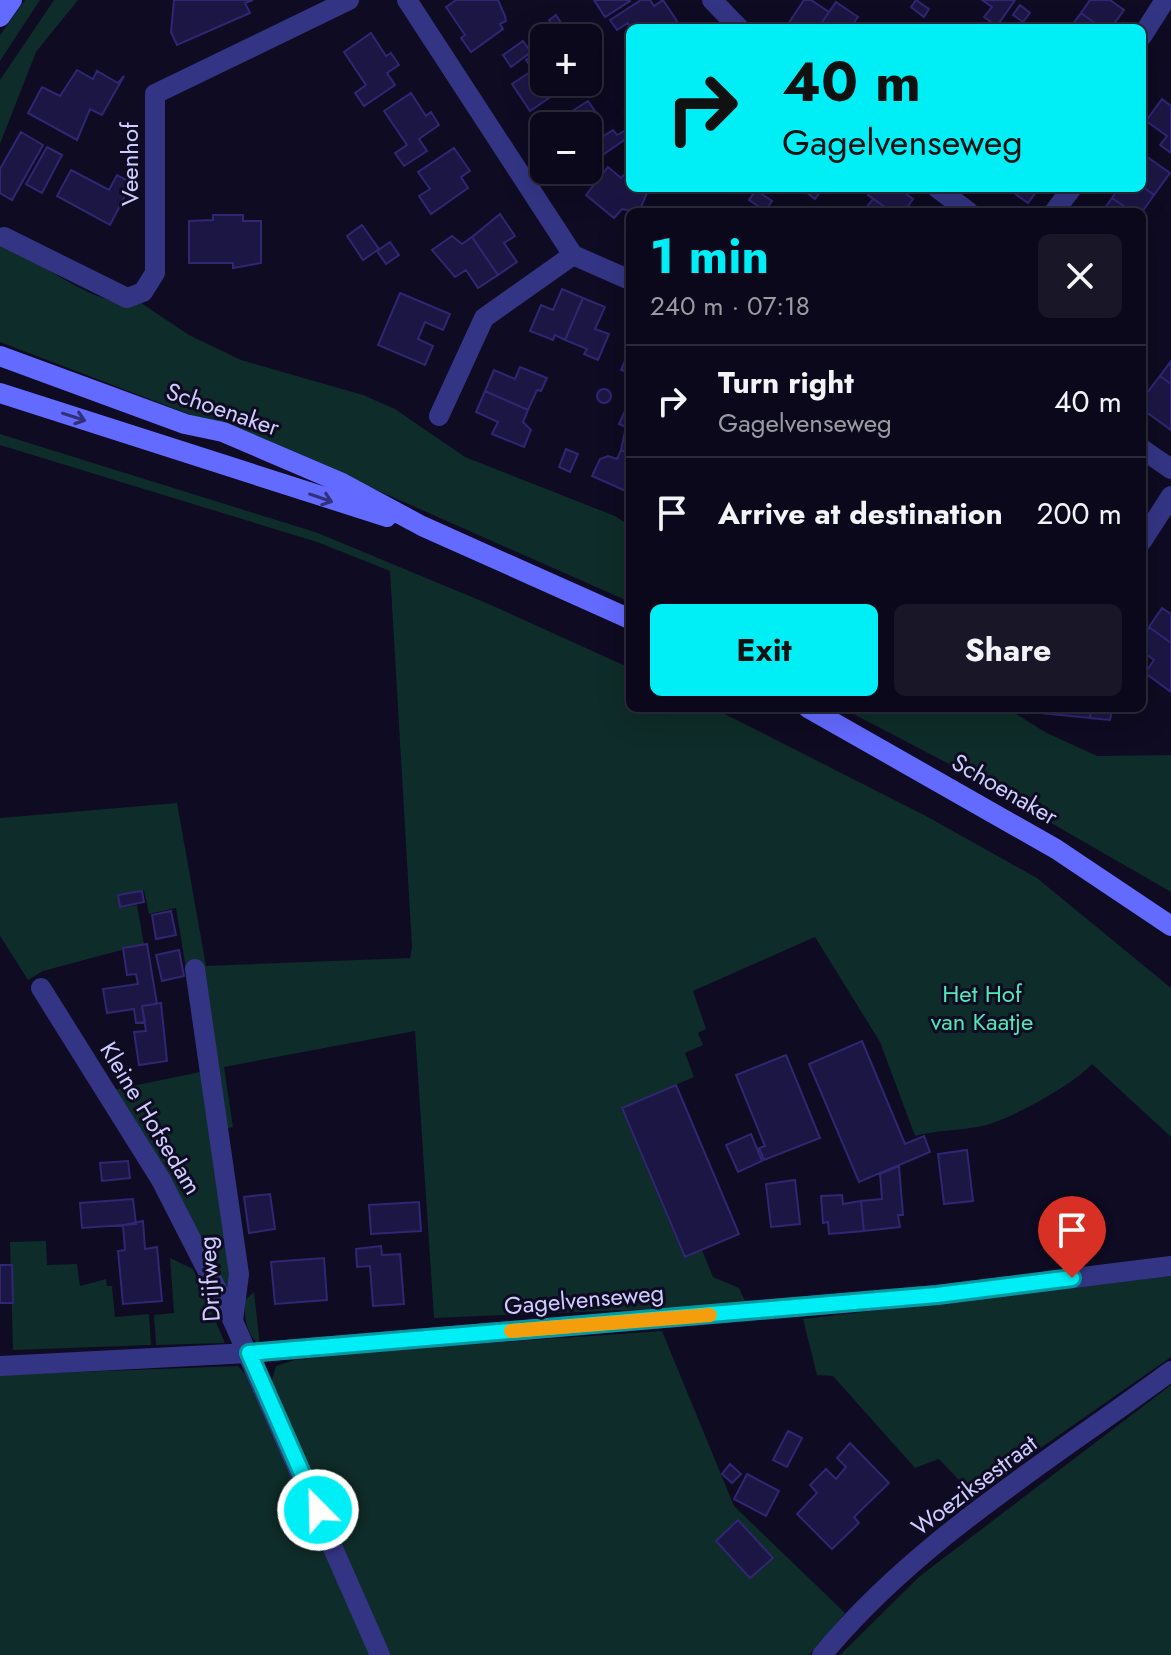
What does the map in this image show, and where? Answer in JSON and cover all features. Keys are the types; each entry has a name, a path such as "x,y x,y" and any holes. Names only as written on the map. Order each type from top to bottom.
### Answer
{"main road":[{"path":"0,17 12,0"},
{"name":"Schoenaker","path":"0,356 185,424 223,432 342,483 422,526 626,617"},
{"name":"Schoenaker","path":"0,393 331,501 422,526"},
{"name":"Schoenaker","path":"815,712 1056,849 1171,926"}],"street":[{"name":"Veenhof","path":"4,237 127,298 143,292 155,273 155,94 349,0"},
{"path":"407,0 573,255 626,278"},
{"path":"712,0 735,24"},
{"path":"1146,30 1165,0"},
{"path":"942,192 964,208"},
{"path":"439,416 484,318 573,255"},
{"path":"1146,452 1171,469"},
{"path":"1146,535 1171,496"},
{"name":"Drijfweg","path":"195,969 239,1274 233,1321 380,1655"},
{"name":"Kleine Hofsedam","path":"41,988 161,1180 233,1321"},
{"name":"Gagelvenseweg","path":"0,1366 249,1353 937,1295 1171,1266"},
{"name":"Woeziksestraat","path":"822,1655 891,1584 951,1532 1171,1371"}],"green space":[{"path":"25,0 40,0 0,61 0,35"},
{"path":"54,0 78,0 36,52 0,144 0,80"},
{"path":"0,239 88,292 125,303 141,303 189,335 241,360 363,395 395,409 465,457 615,516 626,523 626,600 309,460 0,342"},
{"name":"Het Hof van Kaatje","path":"0,434 318,533 491,605 626,666 626,712 721,712 926,816 1037,878 1171,988 1171,1137 1092,1064 1055,1092 1004,1118 977,1127 915,1136 880,1042 815,937 693,991 706,1029 698,1033 703,1045 685,1053 694,1077 621,1108 684,1257 702,1250 713,1277 739,1288 747,1305 434,1318 415,1031 224,1067 233,1127 225,1129 186,969 176,908 149,914 144,890 118,895 120,908 137,905 144,944 43,971 28,980 0,936 0,818 177,803 206,966 410,958 412,947 390,571 317,542 0,445"},
{"path":"850,712 1013,712 1045,732 1097,756 1171,755 1171,892 949,764"},
{"path":"205,1071 234,1283 223,1287 113,1090"},
{"path":"46,1241 47,1265 77,1264 80,1286 106,1279 107,1286 112,1286 115,1317 149,1314 151,1345 13,1350 10,1242"},
{"path":"170,1258 193,1269 225,1343 156,1345 154,1315 174,1313"},
{"path":"1171,1276 1171,1357 973,1495 939,1459 915,1468 833,1376 817,1375 803,1319"},
{"path":"254,1292 260,1345 249,1331 246,1319 245,1300"},
{"path":"662,1331 734,1506 845,1613 809,1655 390,1655 299,1455 271,1384 276,1366 295,1360 387,1350"},
{"path":"238,1366 255,1384 373,1655 0,1655 0,1375"},
{"path":"1171,1385 1171,1655 840,1655 920,1576"}],"building":[{"path":"174,0 253,0 245,3 250,13 177,45 171,32"},
{"path":"456,0 498,0 506,21 500,24 503,29 471,52 461,38 465,35 446,7"},
{"path":"594,0 629,0 630,1 605,17"},
{"path":"641,0 650,0 654,6 663,0 677,21 673,24 628,23 617,30 610,20"},
{"path":"804,0 811,0 829,12 821,24 788,24"},
{"path":"916,0 929,9 924,17 911,7"},
{"path":"982,0 1015,0 998,24 984,17 992,7"},
{"path":"1090,0 1110,0 1124,10 1114,24 1096,24 1081,13"},
{"path":"836,2 858,17 853,24 821,24"},
{"path":"1020,5 1030,13 1023,22 1013,15"},
{"path":"1081,13 1096,24 1073,24"},
{"path":"556,15 562,24 551,24 549,20"},
{"path":"371,33 386,56 391,53 399,65 387,73 395,85 364,106 355,93 366,85 344,52"},
{"path":"523,41 530,51 511,67 503,55"},
{"path":"77,70 93,79 97,71 118,83 124,76 102,115 90,109 77,140 28,113 42,87 60,96"},
{"path":"530,72 530,96 552,96 530,111 512,84"},
{"path":"411,93 426,116 431,112 439,125 419,139 427,151 404,166 395,153 407,145 384,111"},
{"path":"1162,99 1171,106 1171,153 1160,145 1167,136 1146,121"},
{"path":"588,101 596,112 571,112"},
{"path":"613,130 617,135 626,130 626,139 602,155 602,137"},
{"path":"21,132 43,145 12,200 0,193 0,169"},
{"path":"47,147 62,155 42,193 26,184"},
{"path":"454,148 470,171 461,177 468,188 431,214 419,196 430,189 418,172"},
{"path":"1146,156 1170,173 1154,195 1146,189"},
{"path":"608,167 621,178 626,173 626,192 647,192 641,208 622,209 614,218 586,195 595,184 602,184 602,175"},
{"path":"71,170 109,190 117,175 132,183 110,225 57,196"},
{"path":"1146,189 1154,195 1145,208 1127,208 1112,198 1116,192 1146,192"},
{"path":"755,192 759,192 772,201 767,208 761,208 749,200"},
{"path":"806,192 820,192 815,199"},
{"path":"870,192 906,192 913,199 907,208 886,208 868,195"},
{"path":"1013,192 1036,192 1028,203"},
{"path":"1112,198 1127,208 1105,208"},
{"path":"873,199 886,208 866,208"},
{"path":"500,214 515,236 504,243 517,262 498,275 472,237"},
{"path":"213,215 243,215 243,221 261,221 261,263 233,268 233,263 189,263 189,221 213,220"},
{"path":"362,225 379,249 363,260 347,236"},
{"path":"452,236 462,244 472,237 498,275 478,288 466,270 455,277 432,250"},
{"path":"390,242 399,255 386,264 377,251"},
{"path":"562,289 583,298 565,340 555,335 553,340 530,331 541,305 553,310"},
{"path":"400,293 450,314 443,330 425,322 418,339 433,346 425,365 378,345"},
{"path":"583,298 605,307 595,329 609,334 598,360 584,354 587,349 565,340"},
{"path":"1171,361 1171,384 1160,376"},
{"path":"520,367 547,378 541,391 537,390 528,410 485,391 494,370 515,379"},
{"path":"1160,376 1171,384 1171,430 1146,412 1146,394"},
{"path":"604,389 611,396 604,403 597,396"},
{"path":"485,391 528,410 523,422 531,430 524,447 492,434 498,422 476,412"},
{"path":"625,411 626,411 626,427 619,424"},
{"path":"626,427 626,452 621,450"},
{"path":"566,449 578,454 570,472 559,467"},
{"path":"621,450 626,452 626,491 592,476 600,459 608,456 617,459"},
{"path":"1162,608 1171,614 1171,643 1149,627"},
{"path":"1149,627 1171,643 1171,692 1146,674 1154,660 1146,654 1146,632"},
{"path":"1029,712 1091,712 1090,718"},
{"path":"1091,712 1112,712 1110,720 1090,718"},
{"path":"142,891 144,902 120,907 118,895"},
{"path":"171,911 176,935 156,939 152,915"},
{"path":"147,944 157,1004 142,1006 145,1022 136,1023 134,1009 107,1013 103,989 138,984 136,974 127,975 123,948"},
{"path":"179,950 184,976 162,981 156,955"},
{"path":"161,1003 167,1061 139,1065 134,1032 146,1031 142,1006"},
{"path":"862,1041 905,1144 924,1136 930,1152 859,1182 809,1064"},
{"path":"786,1055 820,1138 764,1160 759,1148 765,1146 736,1075"},
{"path":"676,1085 739,1234 685,1257 622,1108"},
{"path":"751,1134 762,1161 738,1172 726,1145"},
{"path":"967,1150 973,1201 944,1204 938,1154"},
{"path":"128,1161 130,1178 102,1181 100,1163"},
{"path":"899,1166 903,1215 898,1215 900,1227 864,1231 861,1201 882,1199 880,1174"},
{"path":"795,1180 800,1224 771,1227 766,1184"},
{"path":"270,1194 275,1229 249,1233 244,1197"},
{"path":"842,1195 843,1204 861,1201 864,1231 829,1234 828,1222 823,1223 821,1196"},
{"path":"133,1199 136,1224 82,1228 80,1203"},
{"path":"419,1202 421,1231 371,1234 369,1205"},
{"path":"143,1221 145,1249 157,1247 162,1301 123,1304 118,1251 125,1250 123,1225"},
{"path":"381,1246 382,1255 400,1254 404,1304 373,1306 370,1266 357,1267 356,1249"},
{"path":"324,1258 327,1300 275,1304 271,1262"},
{"path":"0,1265 12,1265 13,1303 0,1303"},
{"path":"788,1431 802,1438 787,1467 773,1460"},
{"path":"850,1443 889,1483 854,1517 859,1523 832,1549 797,1514 817,1493 810,1485 826,1469 836,1479 846,1467 837,1458"},
{"path":"730,1464 741,1474 732,1483 722,1474"},
{"path":"747,1474 779,1491 766,1516 734,1499"},
{"path":"738,1520 773,1558 750,1578 716,1541"}],"slow traffic":[{"path":"511,1331 710,1315"}],"route":[{"path":"318,1510 249,1353 937,1295 1072,1278"}]}
